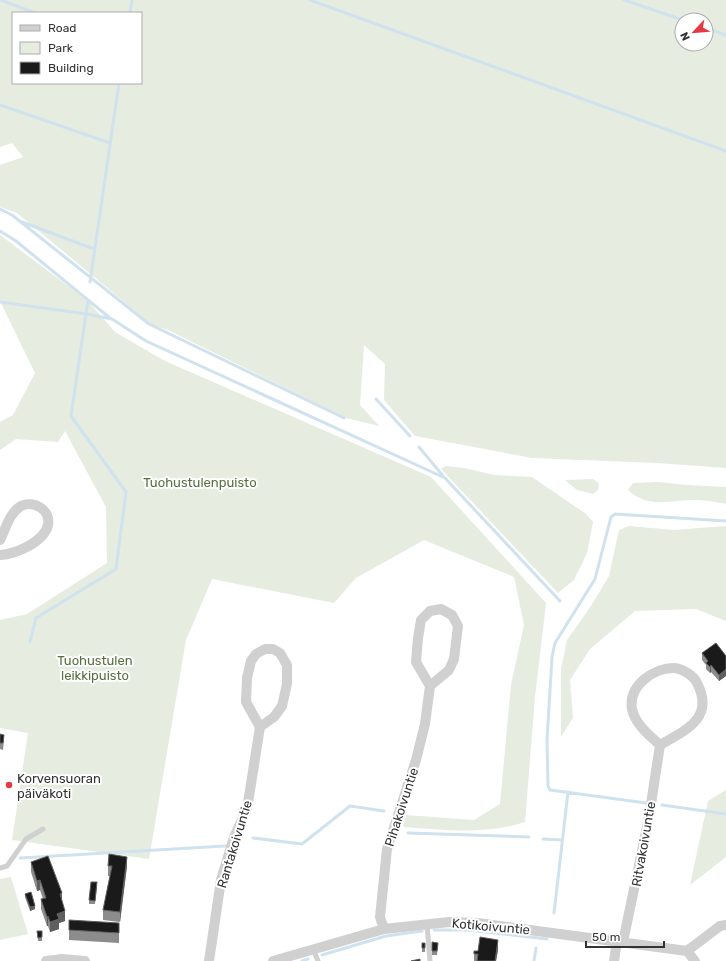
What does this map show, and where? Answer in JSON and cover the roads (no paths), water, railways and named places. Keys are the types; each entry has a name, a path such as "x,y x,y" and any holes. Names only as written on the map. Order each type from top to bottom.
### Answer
{"street":[{"path":"0,540 11,517 20,506 33,504 39,506 45,512 48,524 42,535 27,546 10,554 0,555"},
{"path":"441,609 452,615 458,626 454,659 449,670 430,686 416,662 418,638 421,620 430,611 441,609"},
{"path":"265,649 273,649 280,653 287,665 287,684 282,706 274,717 260,727 246,702 247,678 251,661 256,654 265,649"},
{"path":"677,668 694,678 703,695 702,713 688,728 660,745 643,729 632,709 634,691 648,676 662,669 677,668"},
{"name":"Pihakoivuntie","path":"384,929 380,917 387,849 416,760 425,724 430,686"},
{"name":"Rantakoivuntie","path":"209,961 221,880 234,837 247,809 260,727"},
{"name":"Ritvakoivuntie","path":"614,961 649,817 660,745"},
{"name":"Kotikoivuntie","path":"274,961 384,929 449,922 477,922 687,951"},
{"path":"695,961 687,951 720,926 726,925"},
{"path":"46,961 62,959 85,961"}],"lane":[{"path":"0,868 7,866 26,839 43,829"},
{"path":"427,924 430,961"},
{"path":"314,949 318,961"}],"waterway":[{"path":"1,0 32,12"},
{"path":"130,12 132,0"},
{"path":"310,0 726,151"},
{"path":"624,0 674,17"},
{"path":"714,31 726,35"},
{"path":"90,282 119,84"},
{"path":"0,105 110,143"},
{"path":"0,209 12,215 149,324 344,418"},
{"path":"22,222 94,249"},
{"path":"0,231 16,241 110,318"},
{"path":"30,642 36,618 116,569 126,492 71,416 88,300"},
{"path":"0,302 112,319 146,341 445,478 560,601"},
{"path":"376,399 410,436"},
{"path":"419,447 444,477"},
{"path":"646,803 550,790 548,786 547,740 552,657 555,643 595,579 611,517 615,514 726,521"},
{"path":"554,913 568,792"},
{"path":"662,805 726,814"},
{"path":"253,838 302,844 350,806 384,811"},
{"path":"408,833 529,837"},
{"path":"543,839 562,840"},
{"path":"20,858 225,846"},
{"path":"434,930 467,930 547,939"},
{"path":"322,955 386,936 422,931"},
{"path":"534,961 536,948"},
{"path":"302,961 308,959"}],"place":[{"name":"Korvensuoran päiväkoti","path":"9,785"}],"park label":[{"name":"Tuohustulenpuisto","path":"200,482"},
{"name":"Tuohustulen leikkipuisto","path":"95,668"}]}
